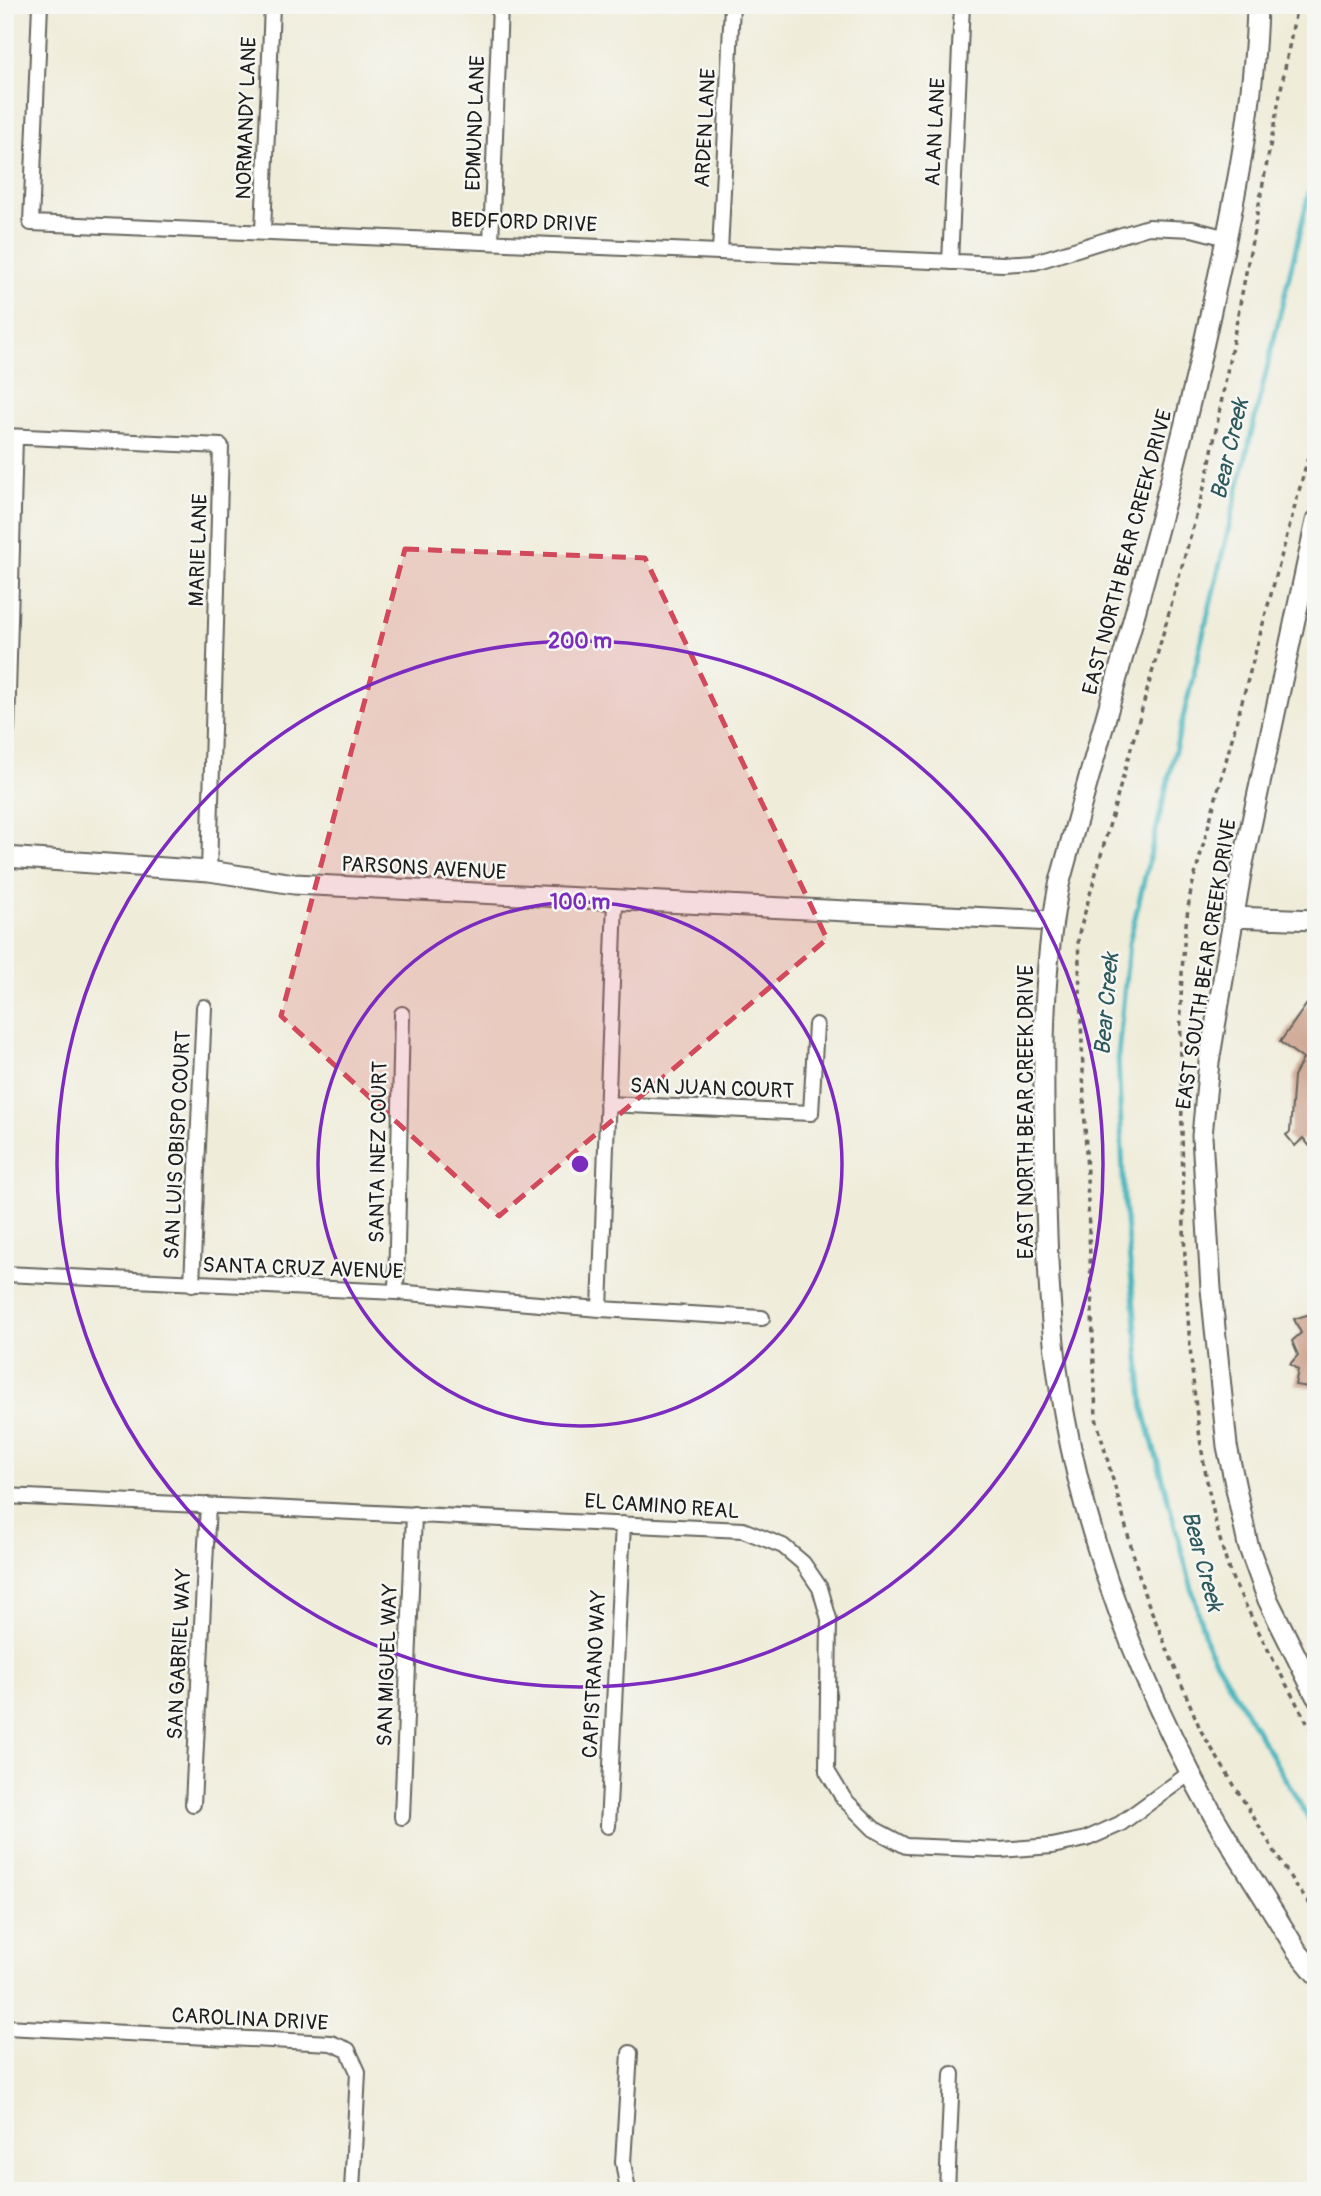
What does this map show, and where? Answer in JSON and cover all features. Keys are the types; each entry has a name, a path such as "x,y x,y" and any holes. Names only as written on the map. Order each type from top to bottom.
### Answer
{"street":[{"name":"BEDFORD DRIVE","path":"40,5 31,223 950,262 1035,262 1073,252 1123,233 1149,228 1192,229 1227,238"},
{"name":"NORMANDY LANE","path":"263,232 271,5"},
{"name":"EDMUND LANE","path":"491,242 500,5"},
{"name":"ARDEN LANE","path":"720,252 732,5"},
{"name":"ALAN LANE","path":"950,262 962,5"},
{"name":"EAST NORTH BEAR CREEK DRIVE","path":"1257,5 1246,117 1227,238 1193,396 1059,885 1052,921 1046,1013 1044,1136 1048,1272 1064,1417 1085,1510 1122,1625 1190,1773 1297,1951 1316,1974"},
{"path":"7,730 10,436"},
{"name":"MARIE LANE","path":"10,436 220,446 209,871"},
{"name":"EAST SOUTH BEAR CREEK DRIVE","path":"1316,521 1233,917 1209,1062 1202,1136 1211,1289 1227,1446 1248,1545 1268,1600 1316,1696"},
{"name":"PARSONS AVENUE","path":"6,857 209,871 294,884 1052,921"},
{"path":"5,872 6,857"},
{"path":"600,1309 615,901"},
{"path":"1233,917 1316,920"},
{"name":"SAN LUIS OBISPO COURT","path":"192,1284 204,1007"},
{"name":"SANTA INEZ COURT","path":"396,1292 402,1014"},
{"name":"SAN JUAN COURT","path":"607,1104 811,1113 816,1025"},
{"name":"SANTA CRUZ AVENUE","path":"5,1274 396,1292 600,1309 762,1318"},
{"name":"EL CAMINO REAL","path":"5,1496 743,1530 783,1546 803,1563 820,1588 829,1619 827,1770 844,1800 874,1829 906,1846 1000,1850 1052,1846 1086,1839 1120,1824 1190,1773"},
{"name":"SAN GABRIEL WAY","path":"193,1804 208,1505"},
{"name":"SAN MIGUEL WAY","path":"402,1817 414,1514"},
{"name":"CAPISTRANO WAY","path":"608,1826 623,1524"},
{"name":"CAROLINA DRIVE","path":"5,2027 331,2043 348,2050 358,2072 352,2191"},
{"path":"628,2191 623,2162 630,2053"},
{"path":"947,2191 952,2074"}],"path":[{"path":"1297,5 1207,477 1077,937 1096,1418 1144,1593 1201,1731 1295,1885 1316,1912"}],"highlighted area":[{"path":"405,549 645,558 827,939 499,1216 281,1016"}],"building":[{"path":"1316,991 1316,1154 1303,1138 1295,1146 1286,1135 1290,1132 1294,1076 1303,1059 1280,1042"},
{"path":"1316,1312 1316,1388 1295,1385 1298,1370 1290,1364 1298,1355 1292,1341 1301,1333 1294,1319"}],"waterway":[{"name":"Bear Creek","path":"1316,164 1129,943 1118,1055 1124,1200 1144,1411 1208,1648 1316,1831"}]}
